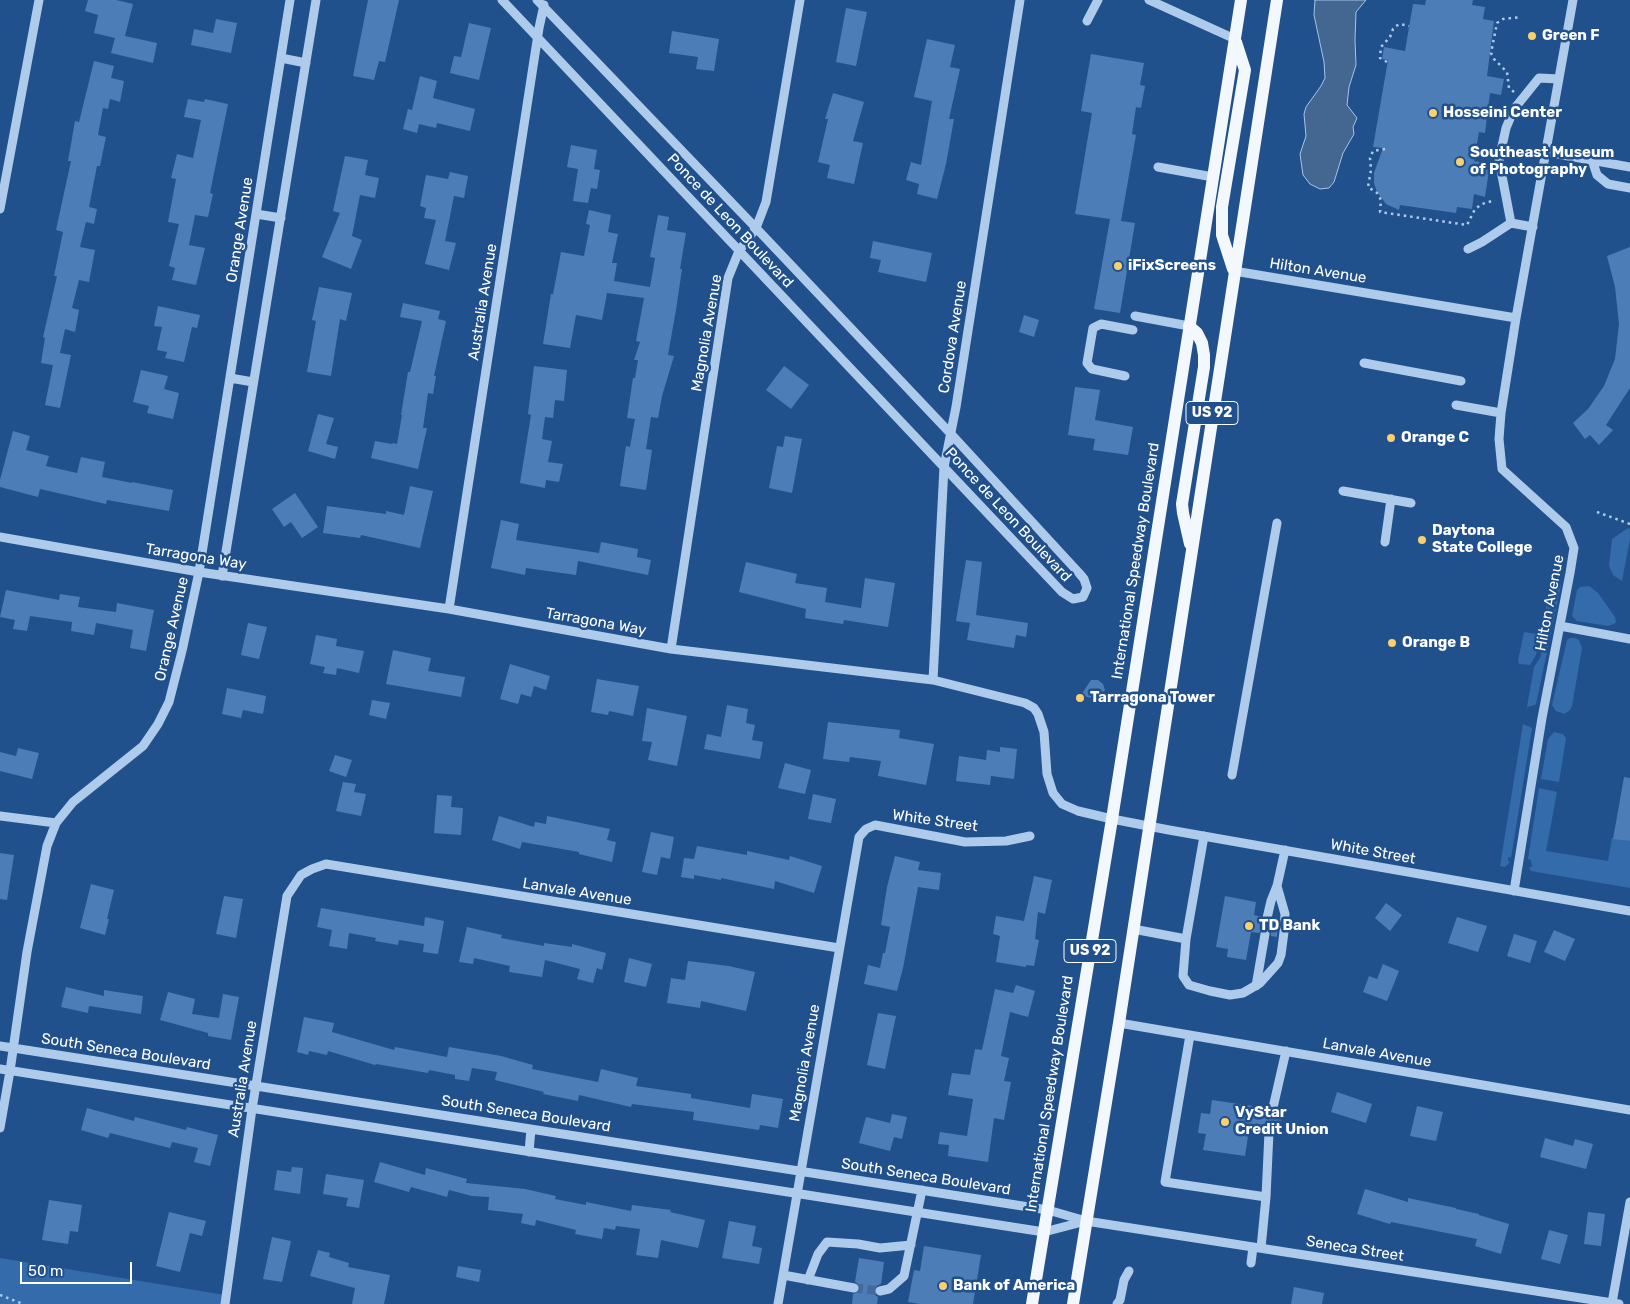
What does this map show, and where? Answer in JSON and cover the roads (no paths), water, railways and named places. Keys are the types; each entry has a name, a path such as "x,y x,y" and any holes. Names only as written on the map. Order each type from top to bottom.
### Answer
{"main road":[{"name":"International Speedway Boulevard","path":"1032,1304 1112,819 1241,0"},
{"name":"US 92","path":"1073,1304 1119,1023 1277,0"},
{"path":"1234,271 1222,235 1222,206 1245,70 1235,39"},
{"path":"1189,326 1197,333 1202,342 1204,354 1204,368 1182,504 1192,548"}],"street":[{"path":"0,209 39,0"},
{"name":"Orange Avenue","path":"0,1128 38,888 47,846 56,823 74,802 143,746 158,724 169,702 199,572 290,0"},
{"path":"222,576 316,0"},
{"name":"Ponce de Leon Boulevard","path":"502,0 1062,592 1073,599 1083,597 1087,588 1084,579 951,434 542,2"},
{"name":"Magnolia Avenue","path":"671,649 728,278 740,251 756,228 766,202 800,0"},
{"name":"Cordova Avenue","path":"933,680 944,467 951,434 1020,0"},
{"path":"1087,22 1098,0"},
{"path":"1149,0 1235,39"},
{"name":"Hilton Avenue","path":"1514,892 1542,718 1574,548 1566,527 1502,470 1499,439 1501,413 1516,318 1573,0"},
{"name":"Australia Avenue","path":"449,609 542,2"},
{"path":"281,58 306,63"},
{"path":"1511,223 1499,160 1506,128 1514,109 1539,78 1559,79"},
{"path":"1546,152 1630,167"},
{"path":"1592,160 1597,175 1608,184 1630,188"},
{"path":"1158,167 1212,177"},
{"path":"256,214 280,218"},
{"path":"1468,249 1511,223 1533,227"},
{"name":"Hilton Avenue","path":"1234,271 1516,318"},
{"path":"1136,316 1189,326"},
{"path":"1125,376 1092,369 1087,363 1090,345 1093,328 1101,324 1133,330"},
{"path":"1364,363 1460,381"},
{"path":"230,378 254,382"},
{"path":"1456,405 1501,413"},
{"path":"1343,491 1411,503"},
{"path":"1385,542 1391,500"},
{"path":"1232,775 1277,523"},
{"name":"Tarragona Way","path":"0,537 222,576 449,609 671,649 933,680 1025,702 1034,708 1038,714 1044,732 1047,774 1053,793 1062,804 1078,811 1112,819"},
{"path":"1560,626 1630,639"},
{"path":"0,816 56,823"},
{"name":"White Street","path":"1112,819 1514,892 1630,911"},
{"name":"White Street","path":"866,829 875,825 965,842 1006,841 1030,836"},
{"name":"Magnolia Avenue","path":"778,1304 859,837 866,829"},
{"path":"1204,836 1186,939 1183,976 1189,985 1230,994 1243,992 1256,986 1270,972 1278,963 1284,932 1285,914 1278,886"},
{"path":"1268,918 1271,901 1278,886 1285,850"},
{"name":"Lanvale Avenue","path":"312,869 326,864 839,948"},
{"name":"Australia Avenue","path":"225,1304 255,1086 287,896 301,876 312,869"},
{"path":"1133,929 1186,939"},
{"path":"1256,986 1265,934"},
{"name":"Lanvale Avenue","path":"1119,1023 1630,1110"},
{"path":"1190,1035 1165,1182 1266,1197"},
{"name":"South Seneca Boulevard","path":"0,1046 1048,1210 1086,1221"},
{"path":"1272,1112 1286,1052"},
{"path":"0,1070 1044,1232 1086,1221"},
{"path":"529,1152 530,1129"},
{"path":"1251,1262 1257,1248 1266,1197 1269,1132"},
{"path":"880,1291 889,1289 904,1276 922,1190"},
{"path":"1615,1303 1630,1202"},
{"name":"Seneca Street","path":"1086,1221 1615,1303"},
{"path":"808,1280 818,1254 827,1242 880,1248 911,1245"},
{"path":"1117,1304 1120,1300 1124,1280 1129,1271"},
{"path":"783,1275 854,1288"}],"tunnel":[{"path":"1265,934 1267,918"},
{"path":"1269,1132 1272,1112"},
{"path":"854,1288 880,1291"}],"place":[{"name":"Green F","path":"1532,36"},
{"name":"Hosseini Center","path":"1433,113"},
{"name":"Southeast Museum of Photography","path":"1460,162"},
{"name":"iFixScreens","path":"1118,266"},
{"name":"Orange C","path":"1391,438"},
{"name":"Daytona State College","path":"1422,540"},
{"name":"Orange B","path":"1392,643"},
{"name":"Tarragona Tower","path":"1080,698"},
{"name":"TD Bank","path":"1249,926"},
{"name":"VyStar Credit Union","path":"1225,1122"},
{"name":"Bank of America","path":"943,1286"}]}
